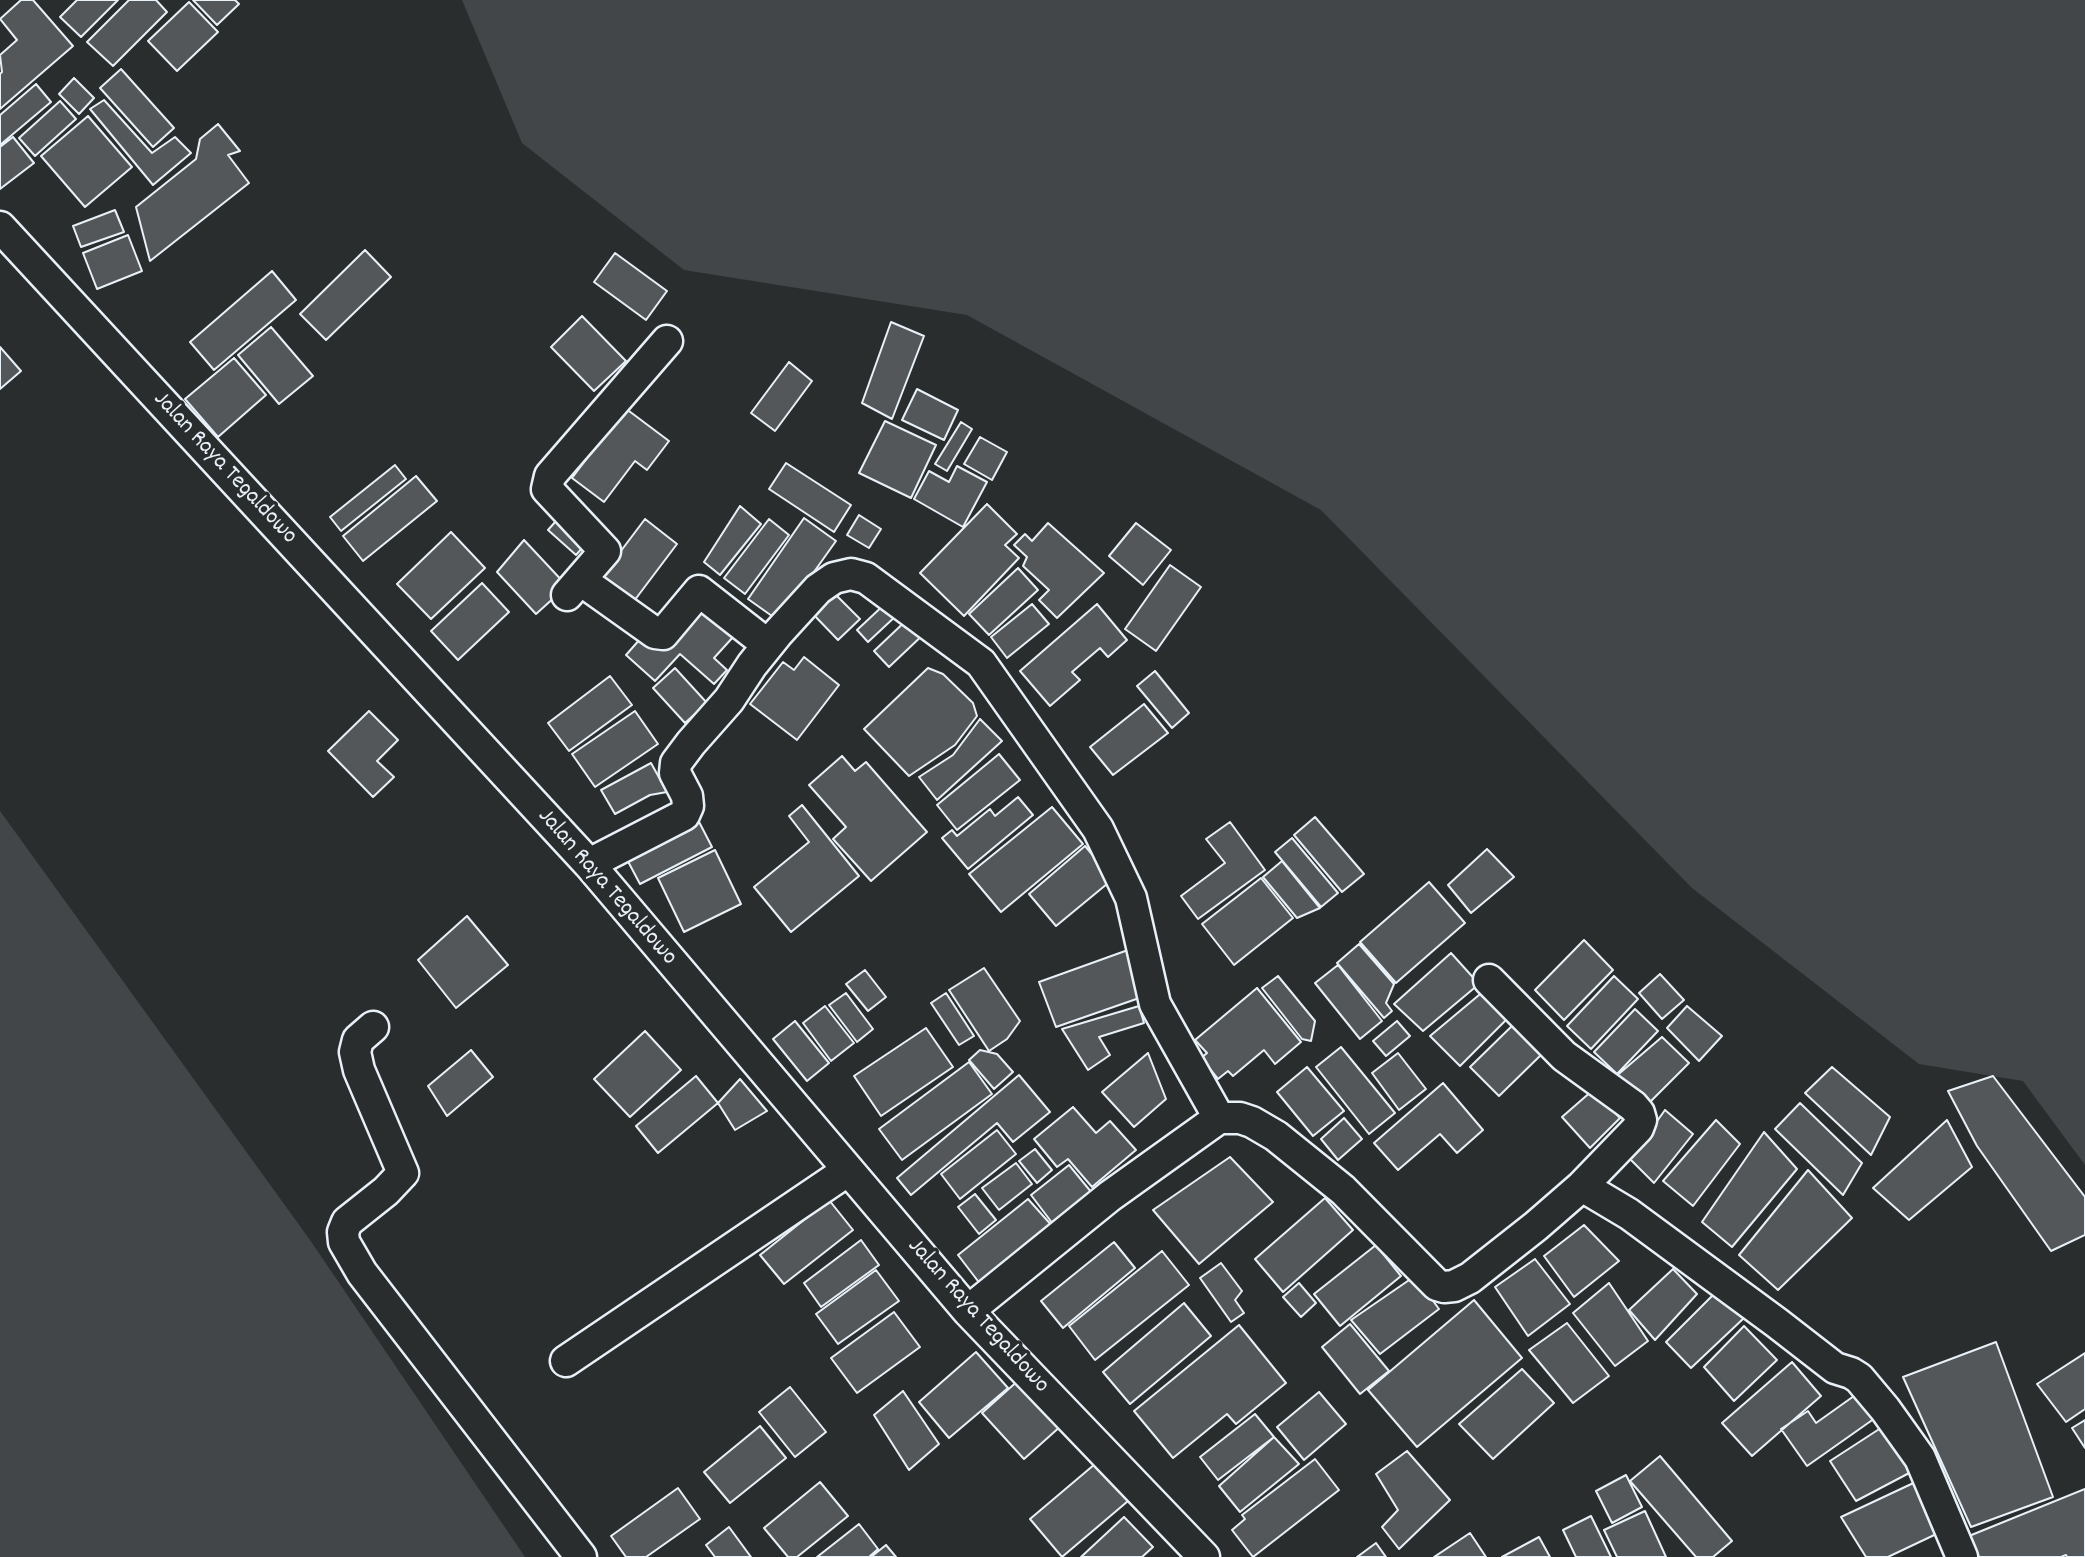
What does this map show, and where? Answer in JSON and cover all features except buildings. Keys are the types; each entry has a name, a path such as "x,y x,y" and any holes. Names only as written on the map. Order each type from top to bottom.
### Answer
{"street":[{"name":"Jalan Raya Tegaldowo","path":"0,227 589,864 968,1311 1204,1557"},
{"path":"667,341 550,476 547,489 606,551 574,588 655,633 663,634 699,591 768,645"},
{"path":"589,864 684,815 688,806 687,796 675,773 676,763 729,700 768,645 818,589 834,578 851,574 866,578 981,663 1098,829 1131,898 1154,1003 1219,1118"},
{"path":"968,1311 1110,1196 1219,1118 1240,1118 1276,1136 1343,1190 1437,1285 1454,1286 1470,1278 1582,1186 1638,1128 1641,1120 1633,1106 1564,1056 1489,980"},
{"path":"373,1027 358,1040 355,1052 359,1070 403,1173 386,1191 347,1222 343,1232 344,1242 362,1273 580,1557"},
{"path":"566,1361 847,1171"},
{"path":"1582,1186 1629,1214 1835,1368 1859,1378 1920,1458 1962,1557"}],"shaded area":[{"path":"462,0 2085,0 2085,1165 2023,1081 1919,1064 1692,888 1321,510 967,315 684,270 522,143"},
{"path":"0,811 310,1240 525,1557 0,1557"}]}
